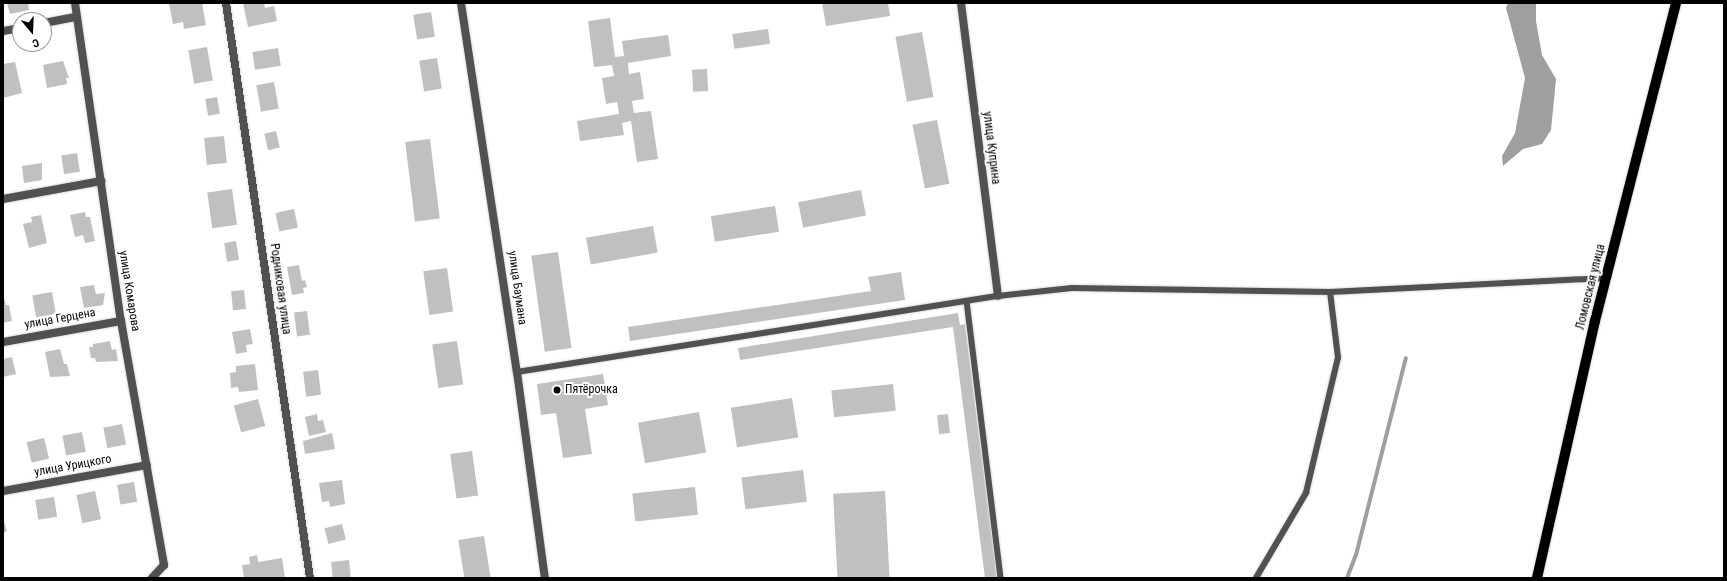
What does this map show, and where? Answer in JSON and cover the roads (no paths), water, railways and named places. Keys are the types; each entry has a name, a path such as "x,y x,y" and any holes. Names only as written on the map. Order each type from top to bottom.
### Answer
{"main road":[{"name":"Ломовская улица","path":"1537,578 1606,278 1676,3"}],"street":[{"name":"улица Комарова","path":"75,3 100,181 122,321 164,565 152,578"},
{"name":"Родниковая улица","path":"226,3 310,578"},
{"name":"улица Баумана","path":"461,3 517,372 545,578"},
{"name":"улица Куприна","path":"961,3 998,296"},
{"path":"52,22 76,17"},
{"path":"3,199 100,181"},
{"name":"улица Герцена","path":"3,342 122,321"},
{"name":"улица Урицкого","path":"3,491 148,465"}],"lane":[{"path":"517,372 998,296 1072,288 1330,292 1606,278"},
{"path":"1256,578 1306,492 1338,358 1330,292"},
{"path":"967,301 1001,578"}],"waterway":[{"path":"1347,578 1356,555 1406,358"}],"place":[{"name":"Пятёрочка","path":"557,390"}]}
